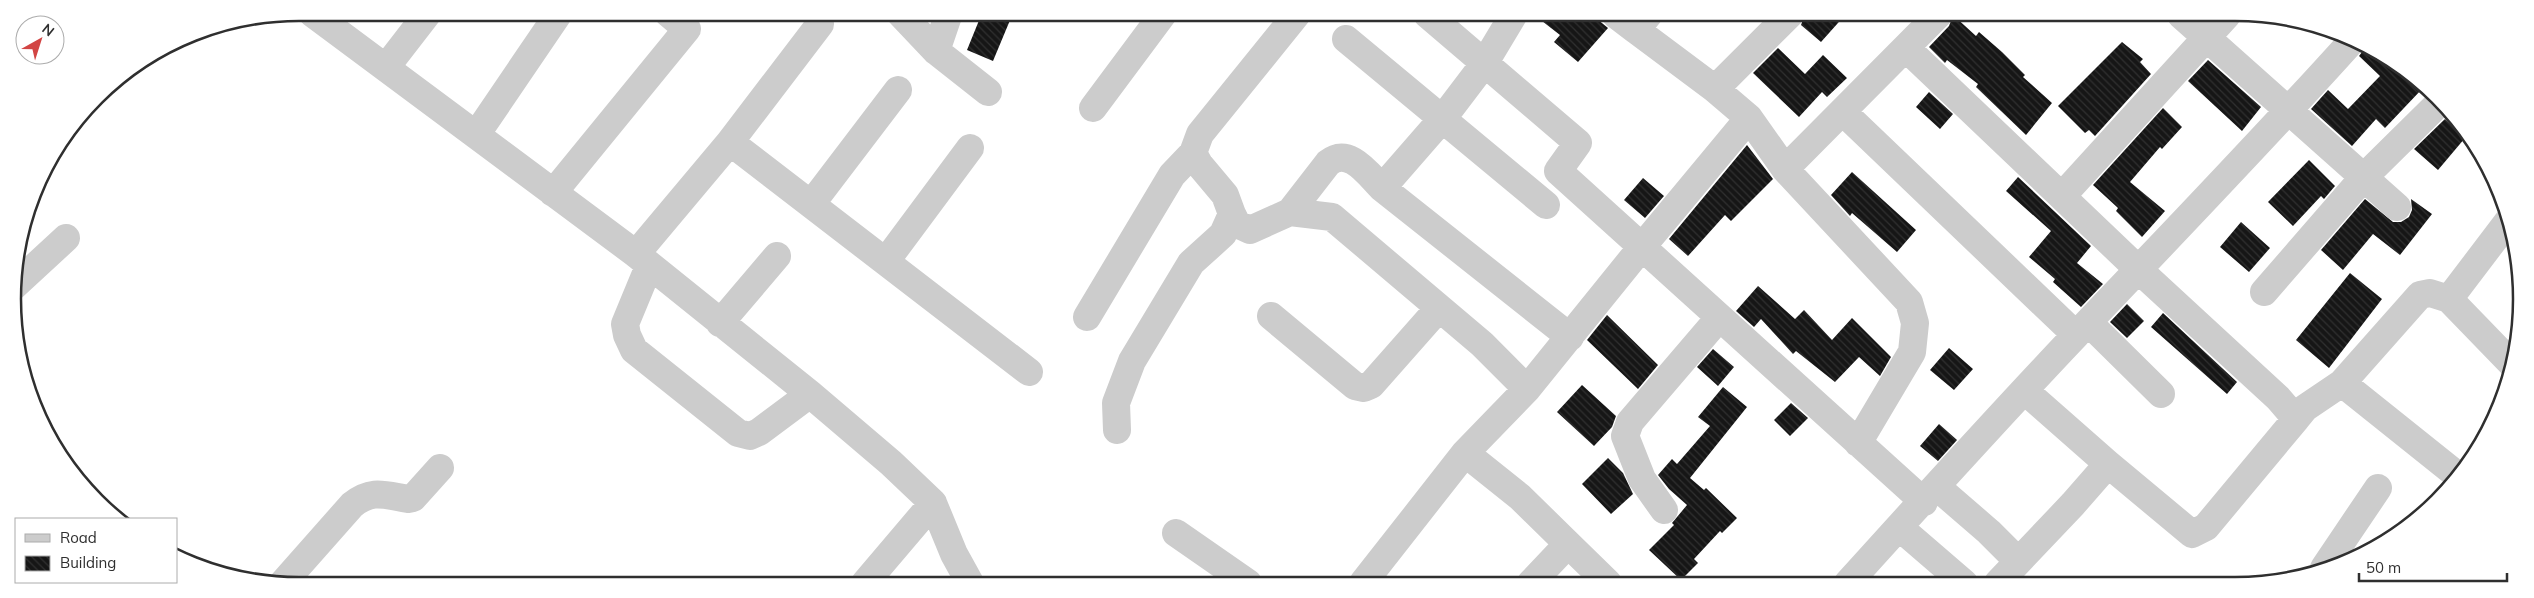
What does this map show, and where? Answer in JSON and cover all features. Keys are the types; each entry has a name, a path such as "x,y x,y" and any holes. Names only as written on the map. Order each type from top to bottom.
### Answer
{"street":[{"path":"324,21 643,260 810,394 891,463 933,503 954,554 967,577"},
{"path":"386,66 422,21"},
{"path":"476,135 554,21"},
{"path":"553,193 686,29 677,21"},
{"path":"908,21 936,51 988,92"},
{"path":"936,51 946,21"},
{"path":"1093,108 1158,21"},
{"path":"1087,316 1172,175 1193,153 1200,134 1291,21"},
{"path":"1435,21 1578,143 1558,171 1641,248 1858,443 1930,494 1989,532 2018,561"},
{"path":"1382,188 1443,118 1484,64 1510,21"},
{"path":"1634,21 1749,118 1785,169 1909,302 1914,323 1912,352 1858,443"},
{"path":"1715,88 1783,21"},
{"path":"1785,169 1932,21"},
{"path":"2187,21 2397,207"},
{"path":"2062,196 2222,21"},
{"path":"810,394 760,432 750,436 738,433 634,350 627,336 625,324 643,260 820,24"},
{"path":"1346,39 1546,205"},
{"path":"1853,577 2082,329 2140,271 2348,45"},
{"path":"1906,48 2140,271 2278,398 2296,419"},
{"path":"812,203 898,90"},
{"path":"2264,292 2363,178 2435,107"},
{"path":"1843,112 2082,329 2161,394"},
{"path":"1368,577 1465,453 1527,389 1749,118"},
{"path":"730,142 812,203 1028,372"},
{"path":"886,261 970,148"},
{"path":"1193,153 1199,164 1225,195 1237,224 1250,230 1290,212 1328,163 1335,158 1343,157 1356,162 1382,188 1570,337"},
{"path":"1290,212 1332,218 1482,344 1527,389"},
{"path":"1117,430 1116,403 1132,361 1191,263 1223,234 1229,226 1232,214"},
{"path":"2449,299 2503,228"},
{"path":"22,278 66,238"},
{"path":"720,323 777,256"},
{"path":"2025,391 2192,534 2200,532 2206,527 2305,408 2342,383 2420,295 2430,292 2449,299 2506,358"},
{"path":"1271,316 1354,386 1364,388 1371,385 1439,308"},
{"path":"1664,510 1642,480 1625,436 1630,422 1719,318"},
{"path":"2342,383 2452,471"},
{"path":"1465,453 1520,497 1602,577"},
{"path":"2003,577 2066,512 2108,464"},
{"path":"289,576 352,505 362,497 371,494 413,498 440,468"},
{"path":"2329,560 2378,488"},
{"path":"870,577 933,503"},
{"path":"1899,527 1957,577"},
{"path":"1176,533 1239,577"},
{"path":"1537,577 1568,544"}],"building":[{"path":"979,21 1010,21 993,61 967,50"},
{"path":"1542,21 1600,21 1608,28 1578,62 1554,42 1560,35"},
{"path":"1802,21 1840,21 1821,42 1801,25"},
{"path":"1951,21 1960,21 1976,36 1979,32 2002,52 2025,75 2023,77 2052,103 2026,135 1976,87 1978,84 1947,60 1945,63 1929,47 1949,26"},
{"path":"2122,42 2143,59 2140,62 2151,74 2095,136 2089,130 2085,133 2058,106"},
{"path":"1778,48 1805,74 1823,55 1847,78 1827,97 1822,92 1799,117 1753,73"},
{"path":"2362,52 2374,58 2420,92 2385,128 2376,119 2352,146 2311,109 2328,90 2348,109 2380,76 2359,56"},
{"path":"2208,60 2261,107 2242,131 2188,81"},
{"path":"1929,92 1953,114 1940,129 1916,107"},
{"path":"2163,108 2182,127 2162,149 2160,147 2130,182 2165,211 2142,237 2116,211 2118,208 2093,185"},
{"path":"2445,119 2463,141 2438,170 2414,149"},
{"path":"1747,145 1773,179 1731,221 1725,215 1688,256 1669,239"},
{"path":"2309,160 2335,186 2324,199 2321,196 2293,226 2268,202"},
{"path":"1852,172 1916,230 1897,252 1852,213 1850,216 1831,195"},
{"path":"2018,177 2091,246 2077,263 2103,284 2081,307 2053,282 2055,279 2029,257 2051,231 2006,191"},
{"path":"1643,178 1664,196 1645,218 1624,200"},
{"path":"2365,199 2393,222 2401,222 2409,217 2412,210 2411,199 2432,214 2400,255 2373,234 2343,270 2321,250"},
{"path":"2241,222 2270,248 2249,272 2220,247"},
{"path":"2350,273 2382,299 2329,368 2296,340"},
{"path":"1758,286 1795,319 1804,310 1832,340 1852,318 1891,357 1880,376 1859,357 1835,382 1796,351 1793,354 1761,319 1754,327 1736,311"},
{"path":"2127,304 2144,321 2127,338 2110,322"},
{"path":"2163,313 2237,382 2227,394 2151,327"},
{"path":"1607,315 1658,365 1638,389 1587,340"},
{"path":"1949,348 1973,369 1954,390 1930,370"},
{"path":"1713,349 1734,367 1718,386 1697,367"},
{"path":"1582,385 1616,416 1612,427 1594,446 1557,412"},
{"path":"1723,387 1747,407 1690,478 1704,490 1706,488 1737,518 1722,533 1720,531 1694,559 1698,563 1684,577 1678,577 1649,550 1674,525 1672,523 1687,505 1669,489 1658,475 1672,459 1677,464 1710,426 1698,417"},
{"path":"1791,403 1808,418 1790,436 1774,420"},
{"path":"1939,424 1957,440 1938,461 1920,446"},
{"path":"1608,458 1623,473 1633,494 1611,514 1582,484"}]}
